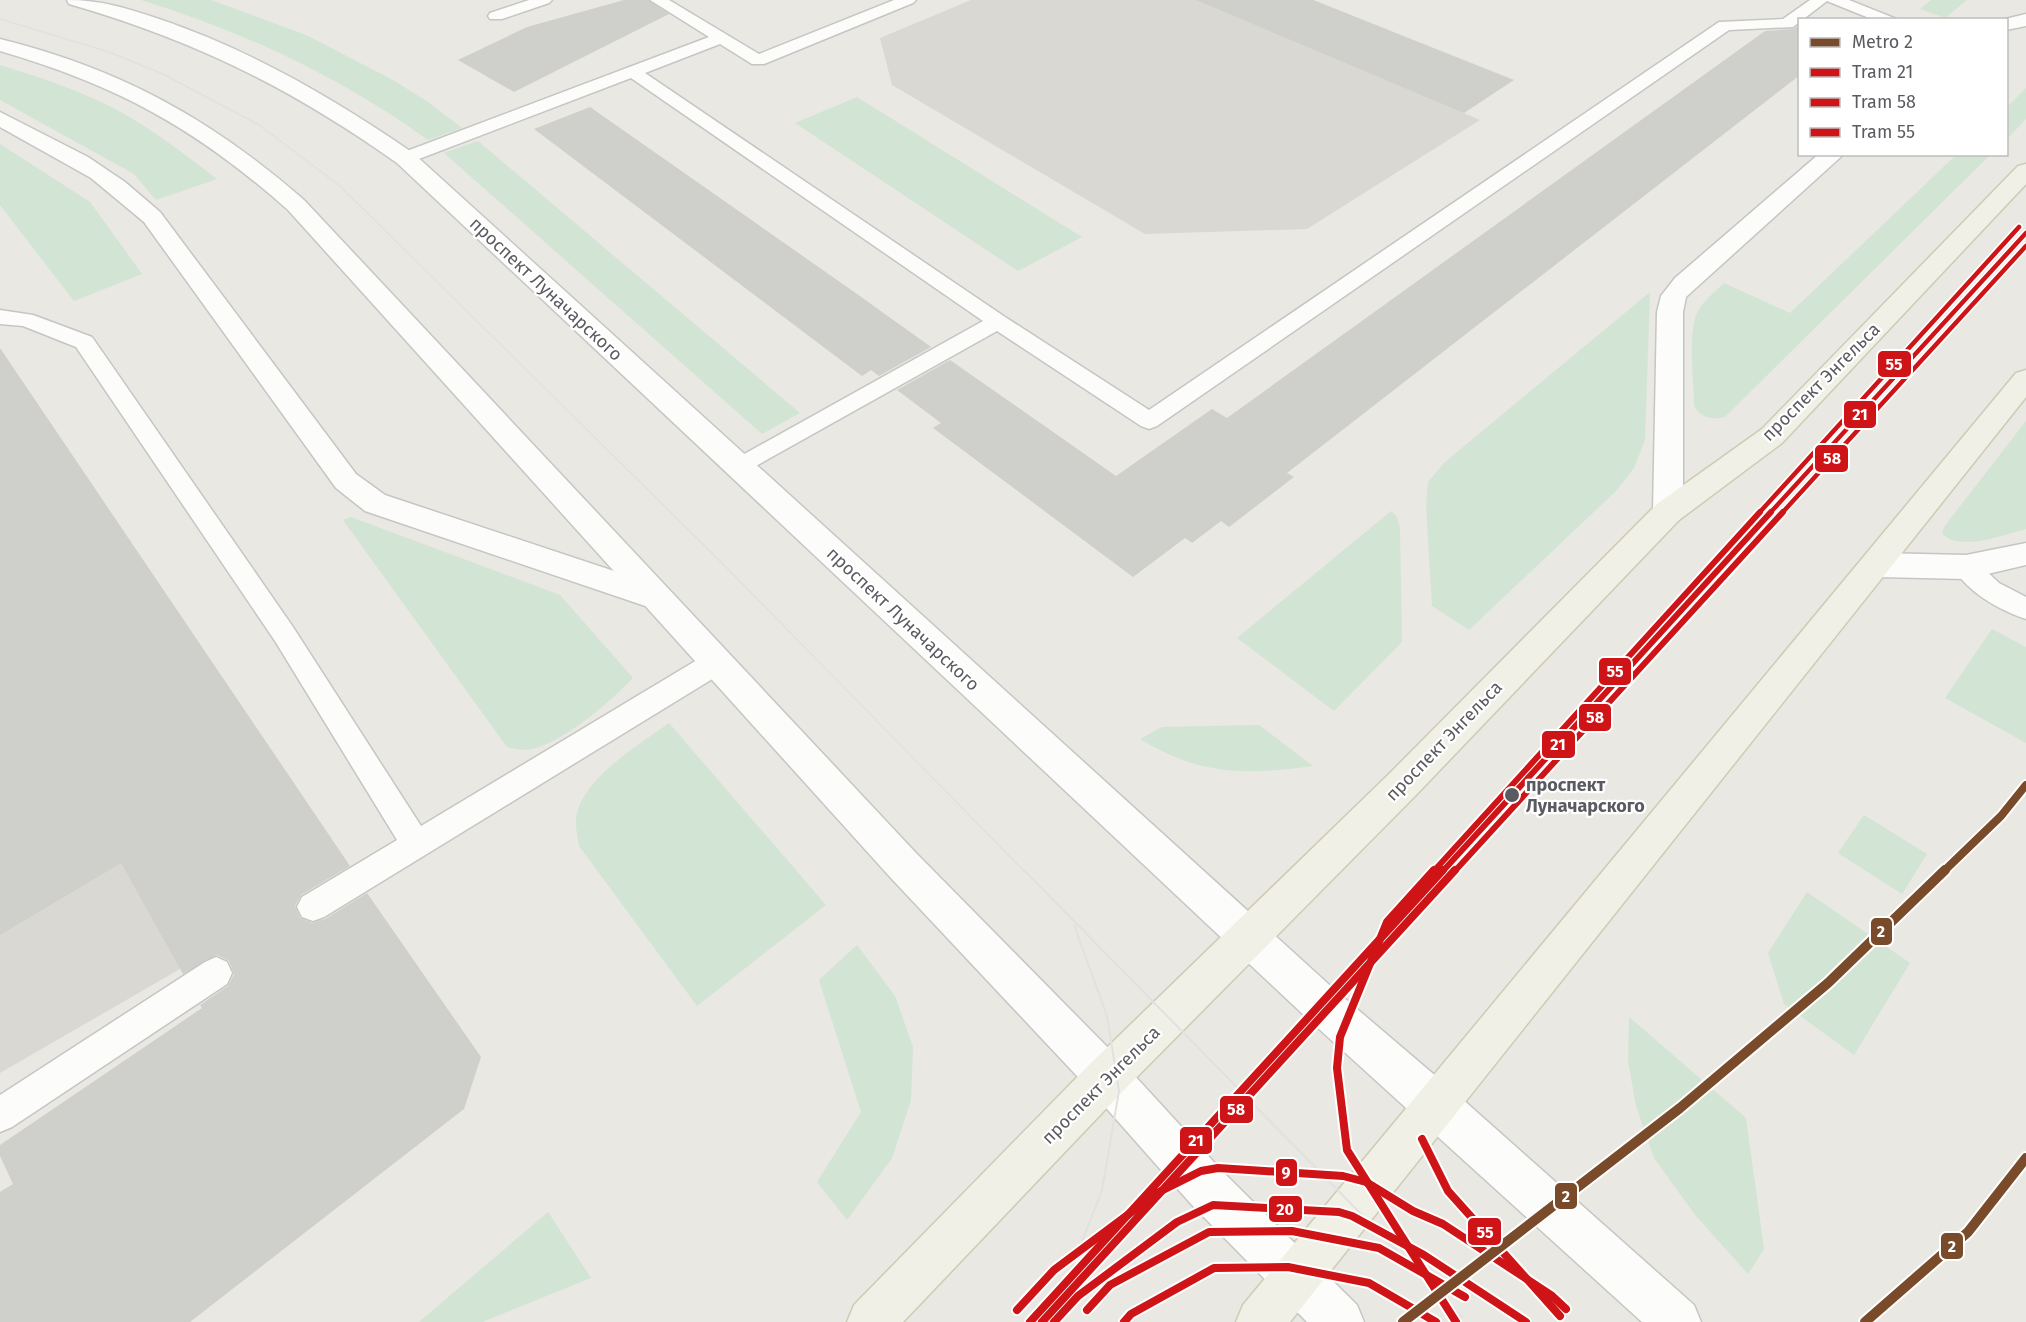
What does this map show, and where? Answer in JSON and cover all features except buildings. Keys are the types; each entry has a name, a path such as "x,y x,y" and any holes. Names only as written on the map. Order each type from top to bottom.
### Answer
{"main road":[{"name":"проспект Луначарского","path":"76,0 200,39 251,63 303,90 405,158 1248,937 1677,1322"},
{"path":"2008,24 2026,20"},
{"path":"0,45 72,69 125,90 176,116 253,167 296,205 903,865 1107,1077 1207,1188 1297,1276 1340,1322"},
{"path":"0,118 85,162 127,192 152,217 346,481 375,502 657,598"},
{"path":"1668,512 1670,312 1674,296 1684,283 1831,156"},
{"name":"проспект Энгельса","path":"871,1322 1107,1077 1668,512 1772,436 2026,171"},
{"path":"1260,1322 1878,565 2026,380"},
{"path":"1878,565 1966,567 2026,554"}],"lane":[{"path":"496,16 544,0"},
{"path":"658,0 719,39 758,60 909,0"},
{"path":"633,72 998,322 1149,421 1725,25 1787,24 1820,0"},
{"path":"1834,0 1885,18"},
{"path":"405,158 719,39"},
{"path":"0,317 26,320 84,342 284,634 416,845"},
{"path":"738,468 998,322"},
{"path":"1966,567 1990,590 2026,609"},
{"path":"314,907 717,662"},
{"path":"0,1115 216,973"}],"shaded area":[{"path":"971,0 1313,0 1393,32 1387,35 1464,113 1480,120 1307,229 1145,234 892,85 880,38"},
{"path":"0,415 180,969 0,1073"}],"green space":[{"path":"141,0 211,0 306,35 393,80 428,102 462,128 428,140 361,96 290,58 217,27"},
{"path":"1931,0 1967,0 1945,18 1920,9"},
{"path":"0,65 71,89 127,115 217,179 156,200 134,174 0,100"},
{"path":"2026,88 2026,119 2008,138 2008,106"},
{"path":"857,97 1082,237 1018,271 795,123"},
{"path":"478,141 800,413 762,434 444,153"},
{"path":"0,144 90,202 142,274 74,301 0,205"},
{"path":"1955,156 1989,156 1725,417 1707,417 1700,413 1694,406 1692,357 1695,320 1703,303 1724,283 1790,313"},
{"path":"1650,292 1645,440 1634,468 1616,491 1469,630 1432,606 1426,506 1428,482 1445,462"},
{"path":"2026,421 2026,529 1972,542 1961,542 1942,534 1944,527"},
{"path":"1391,511 1397,517 1400,527 1402,642 1334,711 1237,638"},
{"path":"351,517 560,595 633,678 583,722 553,741 525,750 507,747 343,520"},
{"path":"1992,629 2026,647 2026,743 1945,698"},
{"path":"669,723 826,905 697,1006 579,846 576,829 580,803 600,776 628,752"},
{"path":"1259,725 1313,766 1265,771 1224,770 1183,760 1140,739 1162,727"},
{"path":"1864,815 1927,854 1902,894 1838,853"},
{"path":"1807,892 1910,963 1854,1055 1784,1004 1768,953"},
{"path":"857,945 895,996 913,1047 911,1100 892,1158 847,1220 817,1182 861,1112 819,980"},
{"path":"1629,1017 1746,1118 1764,1249 1748,1274 1696,1216 1654,1158 1636,1106 1628,1061"},
{"path":"548,1212 591,1278 482,1322 419,1322"}],"tram line":[{"path":"0,19 106,51 163,74 259,125 340,186 722,563 1025,872"},
{"name":"55","path":"1456,1322 1347,1150 1337,1068 1340,1037 1387,922 2019,227"},
{"name":"21","path":"1030,1322 2026,233"},
{"name":"58","path":"1042,1322 2026,246"},
{"path":"1024,870 1462,1317"},
{"path":"1066,1283 1102,1190 1119,1091 1107,1016 1074,925"},
{"name":"55","path":"1422,1139 1448,1191 1560,1316"}],"metro line":[{"name":"2","path":"1403,1322 1680,1108 1828,983 2001,816 2026,785"},
{"name":"2","path":"1865,1322 1968,1232 2026,1158"}],"transit line":[{"name":"9","path":"1017,1310 1054,1270 1157,1193 1201,1171 1218,1168 1343,1176 1366,1182 1413,1211 1443,1224 1551,1295 1566,1309"},
{"name":"20","path":"1054,1322 1078,1296 1177,1222 1213,1205 1339,1212 1352,1216 1396,1242 1424,1255 1526,1322"},
{"name":"9","path":"1087,1310 1110,1285 1209,1232 1292,1231 1379,1248 1465,1297"},
{"name":"20","path":"1124,1322 1131,1314 1214,1268 1288,1267 1369,1283 1436,1322"}],"place":[{"name":"проспект Луначарского","path":"1512,795"}]}
